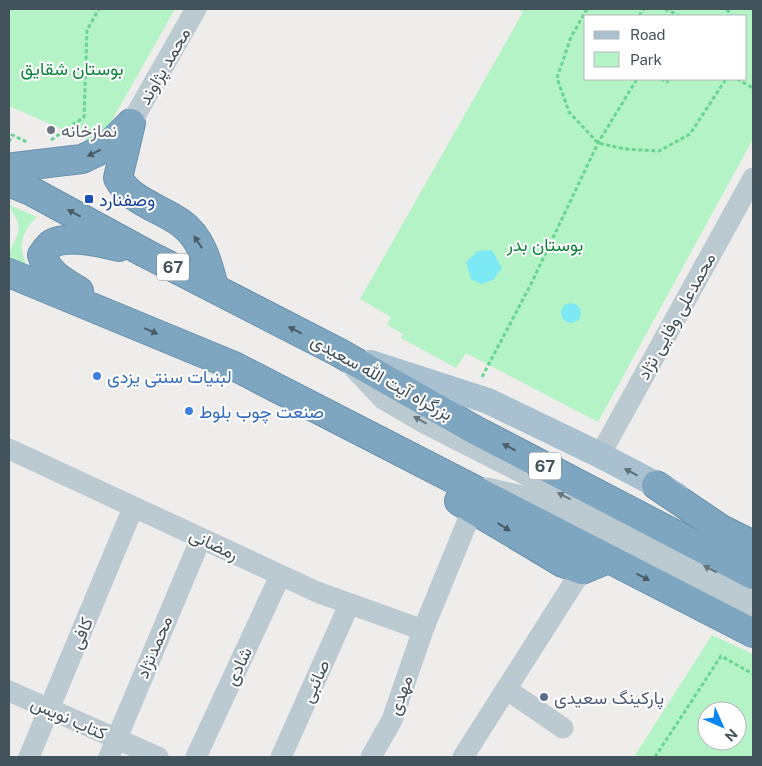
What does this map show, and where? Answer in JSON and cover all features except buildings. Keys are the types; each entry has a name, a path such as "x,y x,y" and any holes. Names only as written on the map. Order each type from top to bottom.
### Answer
{"highway":[{"path":"14,169 82,159 108,147 131,123"},
{"path":"131,123 118,178 128,192 182,224 196,239 206,256 214,288"},
{"name":"بزرگراه آیت الله سعیدی","path":"14,169 145,253 338,352 476,430 753,575"},
{"path":"125,320 57,276 45,264 42,255 50,244 62,240 93,241 145,253"},
{"path":"9,273 234,366 608,559 752,627"},
{"path":"366,434 369,446 384,462 473,508 563,563 582,570 608,559"},
{"path":"656,485 721,528 753,545"}],"main road":[{"path":"338,352 472,396 600,455 656,485 753,532"}],"street":[{"name":"محمد پژاوند","path":"131,123 196,9"},
{"name":"محمدعلی وفایی نژاد","path":"600,455 753,178"},
{"path":"338,352 382,399 559,493 753,590"},
{"name":"رمضانی","path":"9,449 280,576 349,605 423,630"},
{"path":"460,481 527,497 752,627"},
{"name":"کافی","path":"29,757 133,508"},
{"name":"مهدی","path":"371,757 392,720 423,630 473,508"},
{"name":"محمدنژاد","path":"112,748 201,538"},
{"path":"463,757 582,570"},
{"name":"شادی","path":"196,757 280,576"},
{"name":"صائبی","path":"281,757 349,605"},
{"path":"506,689 563,728"},
{"name":"کتاب نویس","path":"9,691 49,709 112,748 158,757"}],"path":[{"path":"45,145 84,117 87,30 99,9"},
{"path":"587,9 571,37 558,78 569,112 598,143 659,151 690,134 725,80"},
{"path":"665,9 678,15"},
{"path":"472,396 531,284 598,143 636,80"},
{"path":"739,80 753,88"},
{"path":"14,169 12,135 25,142"},
{"path":"655,757 721,656 753,674"}],"green space":[{"name":"بوستان شقایق","path":"9,9 175,9 98,145 9,106"},
{"name":"بوستان بدر","path":"517,9 753,9 753,139 598,422 466,353 456,368 401,338 403,334 387,325 391,317 360,299 523,12"},
{"path":"9,205 37,217 28,228 23,240 22,252 27,265 9,257 18,233 18,223"},
{"path":"712,635 753,654 753,757 634,757"}],"water":[{"path":"492,250 502,268 493,280 481,284 471,279 466,262 478,251"},
{"path":"571,303 578,306 581,313 578,320 571,323 564,320 561,313 564,306"}],"place":[{"name":"نمازخانه","path":"51,130"},
{"name":"وصفنارد","path":"89,199"},
{"name":"لبنیات سنتی یزدی","path":"97,376"},
{"name":"صنعت چوب بلوط","path":"189,411"},
{"name":"پارکینگ سعیدی","path":"544,697"}]}
